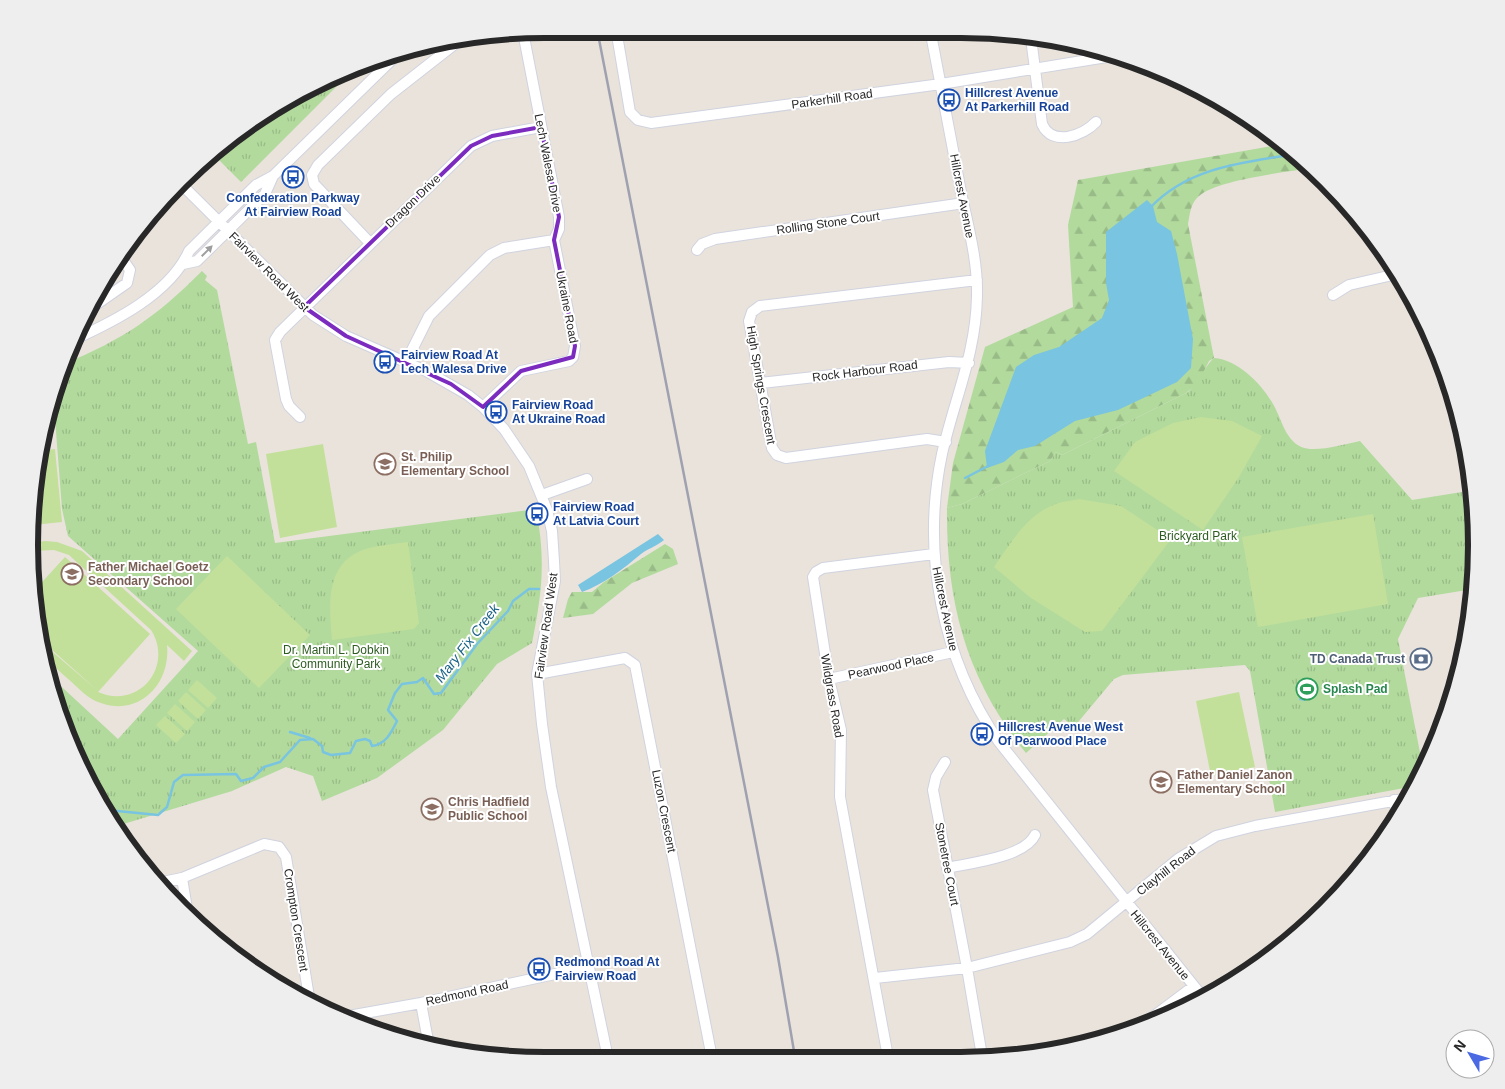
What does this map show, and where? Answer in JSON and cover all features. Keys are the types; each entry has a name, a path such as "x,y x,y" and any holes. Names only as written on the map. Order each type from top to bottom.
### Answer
{"street":[{"name":"Parkerhill Road","path":"618,38 630,112 638,120 651,123 940,84 1101,58"},
{"name":"Hillcrest Avenue","path":"932,38 964,203 976,280 977,313 969,363 946,442 935,507 934,554 941,605 953,652 972,698 999,742 1199,992"},
{"name":"Lech Walesa Drive","path":"524,39 559,217 559,229 554,240"},
{"path":"1032,43 1042,124 1047,133 1053,136 1064,137 1083,132 1096,122"},
{"path":"370,243 314,184 312,175 318,165 391,94 452,46"},
{"path":"83,335 128,313 156,291 183,264 189,251 256,184 273,176 390,62"},
{"name":"Dragon Drive","path":"300,417 289,406 286,399 276,340 280,332 471,146 492,136 541,127"},
{"path":"183,264 196,262 266,194 273,176"},
{"name":"Fairview Road West","path":"184,188 304,307 346,336 451,384 483,407 517,447 542,495 552,531 555,581 537,674 551,787 607,1052"},
{"name":"Rolling Stone Court","path":"697,250 702,244 715,238 964,203"},
{"path":"406,362 429,316 490,256 504,248 554,240"},
{"name":"Ukraine Road","path":"483,407 521,371 569,361 573,357 575,346 554,240"},
{"path":"99,302 127,283 130,270 124,262"},
{"path":"1333,295 1349,285 1390,275"},
{"name":"High Springs Crescent","path":"946,442 922,439 783,457 775,453 772,448 749,325 752,312 760,306 976,280"},
{"name":"Rock Harbour Road","path":"761,383 949,362 969,363"},
{"path":"542,495 587,479"},
{"name":"Wildgrass Road","path":"887,1052 840,797 841,730 813,582 816,572 823,568 934,554"},
{"name":"Pearwood Place","path":"830,679 953,652"},
{"name":"Luzon Crescent","path":"537,674 625,658 635,665 711,1052"},
{"name":"Stonetree Court","path":"945,762 936,777 933,790 968,968 981,1051"},
{"name":"Clayhill Road","path":"875,978 968,968 1070,942 1087,934 1178,859 1216,836 1264,824 1399,799"},
{"path":"1394,800 1395,806"},
{"path":"947,868 1017,851 1029,843 1035,835"},
{"name":"Crompton Crescent","path":"165,881 182,878 264,844 279,847 286,857 308,993"},
{"path":"182,878 186,903"},
{"name":"Redmond Road","path":"355,1015 421,1003 555,974 589,964"},
{"path":"1163,1009 1194,986"},
{"path":"421,1003 427,1037"}],"highlighted area":[{"path":"541,127 559,217 554,240 575,346 573,357 521,371 483,407 451,384 346,336 304,307 471,146 492,136"}],"green space":[{"path":"344,79 241,182 217,158 236,142 291,105"},
{"path":"1274,146 1302,170 1221,185 1199,196 1192,206 1188,224 1214,358 1209,361 1199,382 1186,393 1062,455 1056,452 1050,461 962,504 947,508 953,463 985,347 1073,307 1068,225 1078,180"},
{"name":"Dr. Martin L. Dobkin Community Park","path":"202,271 207,276 205,280 217,290 248,444 256,442 275,543 536,509 541,545 542,577 532,643 497,664 443,730 377,778 322,801 313,776 286,767 232,791 122,824 105,798 76,739 57,682 118,739 198,651 68,536 62,509 55,414 72,361 122,336 154,314"},
{"name":"Brickyard Park","path":"1214,358 1223,360 1232,363 1248,374 1268,396 1286,432 1296,444 1310,449 1322,449 1360,441 1412,500 1462,492 1466,513 1468,544 1465,590 1418,598 1398,639 1421,757 1405,788 1275,812 1250,671 1245,665 1123,675 1114,679 1074,727 1064,719 1026,753 1005,725 988,697 974,668 964,638 950,576 947,508 962,504 1050,461 1056,452 1062,455 1188,392"},
{"path":"1201,417 1232,421 1262,436 1239,477 1203,530 1114,471 1135,442 1173,423"},
{"path":"323,444 337,527 280,538 266,454"},
{"path":"55,449 62,522 39,524 42,478 46,450"},
{"path":"1079,499 1121,506 1171,539 1102,631 1085,632 1031,598 994,567 1020,531 1036,515 1059,503"},
{"path":"1373,514 1388,604 1258,627 1242,537"},
{"path":"38,542 57,542 82,551 192,651 184,661 167,645 167,659 164,672 150,694 140,701 128,705 115,706 91,699 52,663 48,648 98,691 48,646 40,585 65,557 150,634 98,692 113,696 127,695 139,690 155,670 158,657 157,644 151,630 69,555 54,550 38,551"},
{"path":"408,542 419,623 414,629 332,640 330,613 332,585 344,563 354,554 369,548"},
{"path":"665,544 673,549 678,564 632,583 593,614 563,618 572,592 592,592 604,582"},
{"path":"227,556 310,635 259,688 176,609"},
{"path":"197,680 217,698 208,708 188,690"},
{"path":"186,692 206,710 198,719 178,701"},
{"path":"1239,692 1255,767 1211,776 1196,701"},
{"path":"175,704 195,722 187,731 167,713"},
{"path":"165,716 185,734 176,743 156,725"}],"water":[{"path":"1147,200 1153,206 1157,222 1171,231 1193,339 1191,368 1177,382 1118,410 1075,421 1035,446 1018,450 1004,462 987,468 985,451 1016,367 1034,355 1059,347 1102,318 1109,300 1106,283 1106,232"},
{"path":"658,534 664,540 643,552 606,580 582,592 578,585"},
{"name":"Splash Pad","path":"1305,680 1312,686 1312,693 1305,701 1299,700"}],"waterway":[{"name":"Mary Fix Creek","path":"1150,208 1165,194 1182,183 1200,175 1238,164 1286,156"},
{"name":"Mary Fix Creek","path":"965,478 988,466"},
{"name":"Mary Fix Creek","path":"113,811 158,815 167,807 174,782 183,775 236,774 241,781 253,778 264,767 280,762 300,740 313,739 322,746 323,752 331,755 350,753 356,741 365,739 370,741 372,746 381,743 390,734 397,721 388,710 395,693 402,684 417,682 423,678 434,694 441,693 477,644 508,611 513,601 529,589 539,589"},
{"path":"290,732 310,738"}],"railway":[{"path":"599,38 778,957 794,1052"}],"place":[{"name":"Hillcrest Avenue At Parkerhill Road","path":"949,100"},
{"name":"Confederation Parkway At Fairview Road","path":"293,177"},
{"name":"Fairview Road At Lech Walesa Drive","path":"385,362"},
{"name":"Fairview Road At Ukraine Road","path":"496,412"},
{"name":"St. Philip Elementary School","path":"385,464"},
{"name":"Fairview Road At Latvia Court","path":"537,514"},
{"name":"Father Michael Goetz Secondary School","path":"72,574"},
{"name":"TD Canada Trust","path":"1421,659"},
{"name":"Splash Pad","path":"1307,689"},
{"name":"Hillcrest Avenue West Of Pearwood Place","path":"982,734"},
{"name":"Father Daniel Zanon Elementary School","path":"1161,782"},
{"name":"Chris Hadfield Public School","path":"432,809"},
{"name":"Redmond Road At Fairview Road","path":"539,969"}]}
